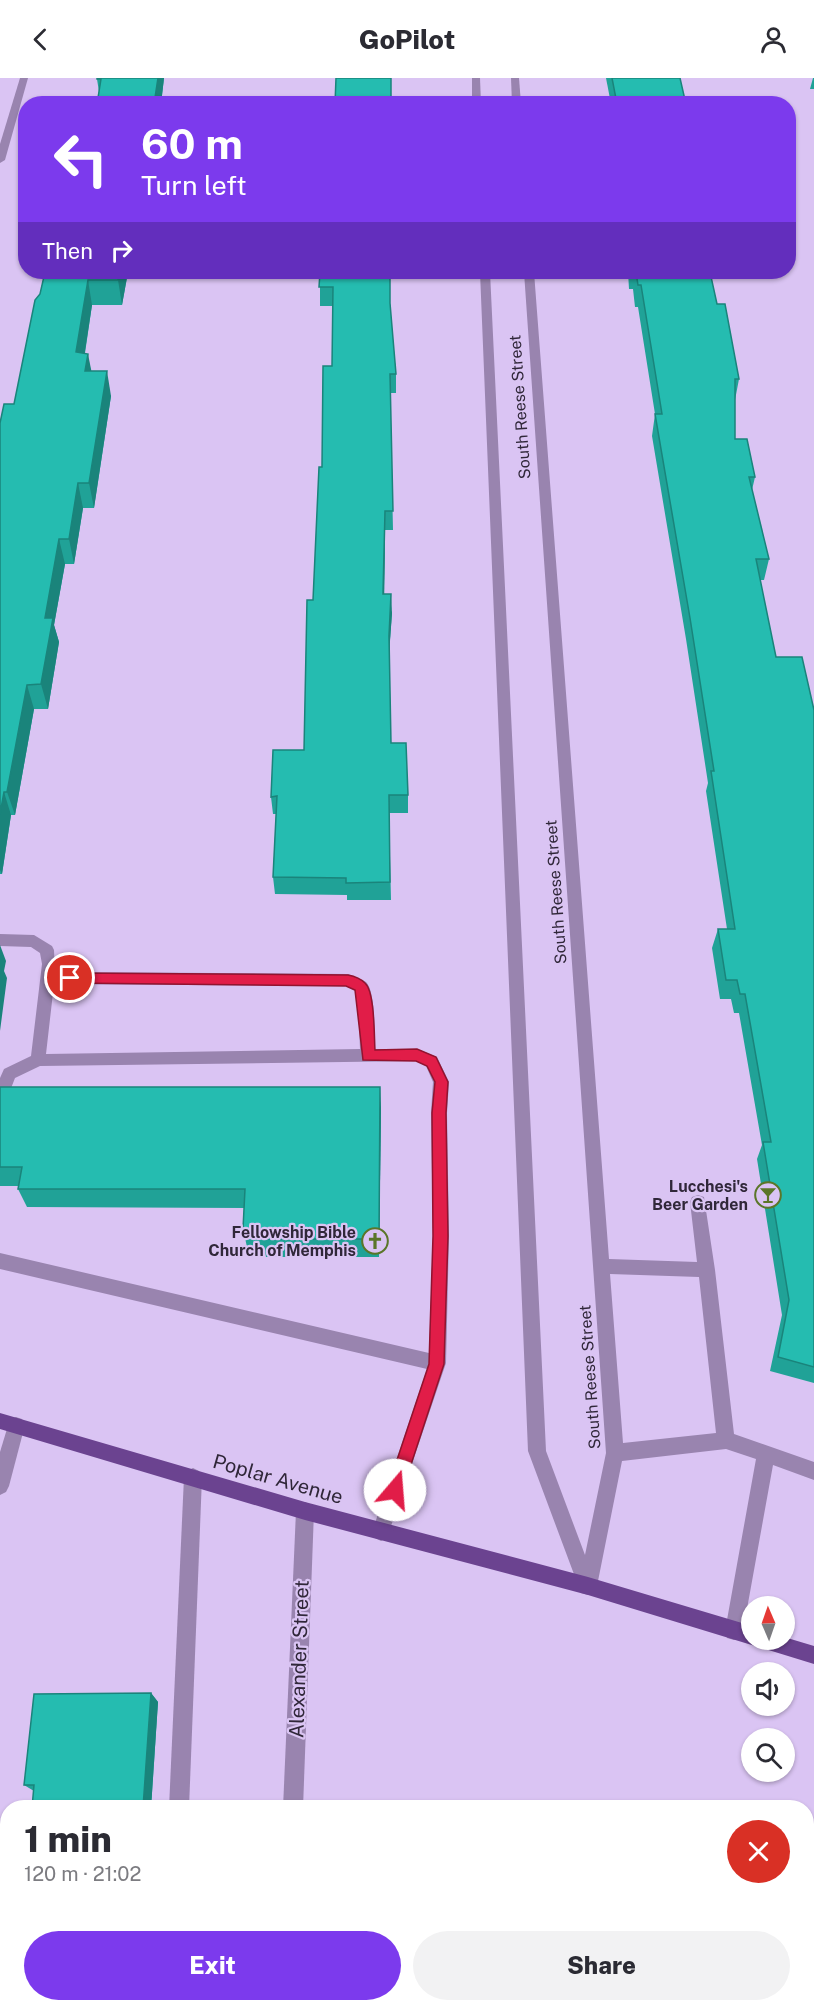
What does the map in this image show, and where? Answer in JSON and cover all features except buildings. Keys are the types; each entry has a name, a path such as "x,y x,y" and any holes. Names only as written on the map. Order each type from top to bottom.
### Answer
{"main road":[{"name":"Poplar Avenue","path":"8,1423 305,1511 588,1586 741,1633"},
{"path":"795,1650 814,1655"}],"street":[{"path":"19,96 24,78"},
{"path":"476,78 477,96"},
{"path":"515,78 516,96"},
{"path":"0,160 18,98"},
{"name":"South Reese Street","path":"485,279 537,1451 588,1586"},
{"name":"South Reese Street","path":"530,279 615,1453 588,1586"},
{"path":"0,939 34,941 47,950 47,978 38,1060"},
{"path":"47,978 348,980 361,987 365,1002 368,1056"},
{"path":"0,1100 9,1074 38,1060 417,1055 432,1062 441,1082 439,1113 441,1236 437,1364 381,1532"},
{"path":"698,1202 726,1440"},
{"path":"0,1261 437,1364"},
{"path":"601,1266 707,1270"},
{"path":"0,1486 8,1423"},
{"path":"615,1453 726,1440 814,1471"},
{"path":"748,1596 766,1455"},
{"path":"179,1800 193,1477"},
{"name":"Alexander Street","path":"293,1800 305,1511"}],"place":[{"name":"Lucchesi's Beer Garden","path":"768,1195"},
{"name":"Fellowship Bible Church of Memphis","path":"375,1241"}],"route":[{"path":"70,978 348,980 361,987 365,1002 368,1056 417,1055 432,1062 441,1082 439,1113 441,1236 437,1364 395,1490"}]}
